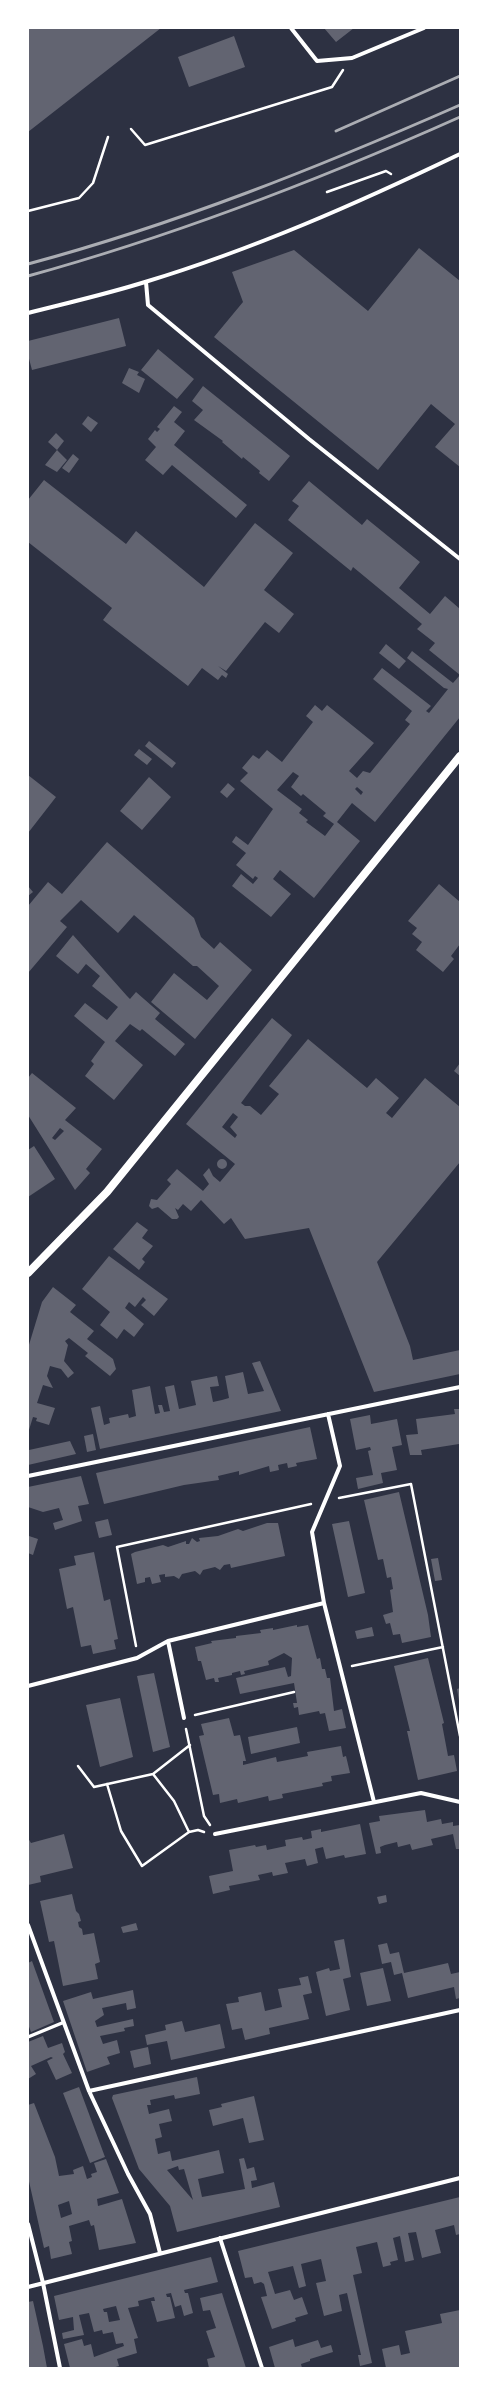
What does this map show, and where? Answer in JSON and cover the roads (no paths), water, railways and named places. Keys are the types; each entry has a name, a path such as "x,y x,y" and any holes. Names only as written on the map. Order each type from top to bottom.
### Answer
{"main road":[{"path":"28,1273 107,1192 460,756"}],"street":[{"path":"291,28 317,61 352,58 424,28"},
{"path":"28,313 146,282 286,232 403,182 460,154"},
{"path":"146,282 148,305 309,439 460,559"},
{"path":"28,1476 460,1387"},
{"path":"328,1414 340,1466 312,1532 324,1603 374,1802"},
{"path":"28,1686 138,1658 168,1641 324,1603"},
{"path":"168,1641 184,1718"},
{"path":"215,1834 421,1793 460,1802"},
{"path":"28,1925 62,2023 89,2091 128,2174 150,2214 160,2253"},
{"path":"89,2091 460,2010"},
{"path":"28,2037 62,2023"},
{"path":"28,2287 460,2178"},
{"path":"28,2224 43,2283 60,2368"},
{"path":"220,2238 262,2368"}],"railway":[{"path":"336,131 460,76"},
{"path":"28,264 139,231 247,193 301,172 460,105"},
{"path":"28,276 139,243 247,205 354,163 460,117"}]}
